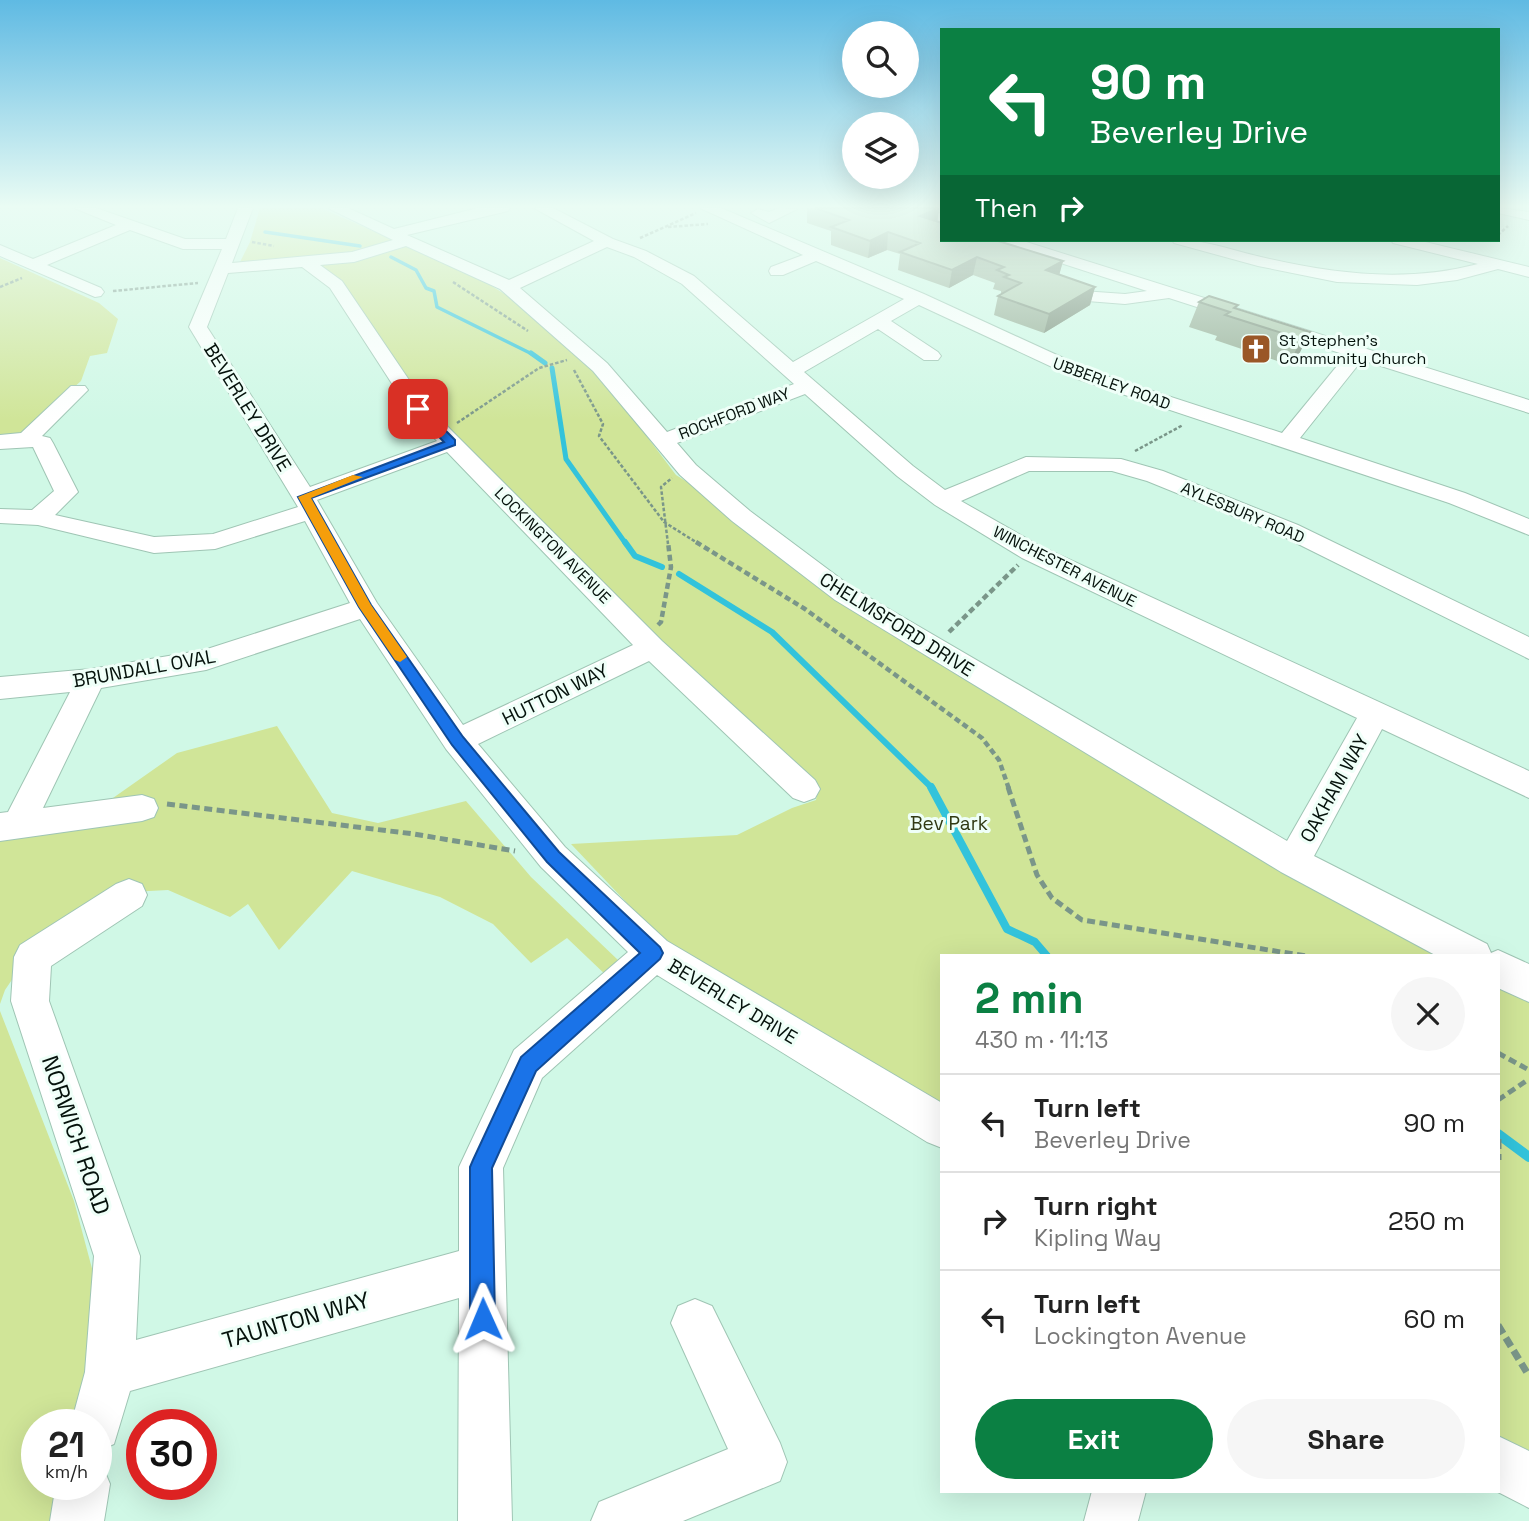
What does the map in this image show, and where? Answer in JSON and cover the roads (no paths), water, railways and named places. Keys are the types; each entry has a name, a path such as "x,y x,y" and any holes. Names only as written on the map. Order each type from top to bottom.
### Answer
{"street":[{"path":"65,279 95,292"},
{"name":"BEVERLEY DRIVE","path":"217,279 198,327 307,504 366,607 457,741 553,857 654,953 940,1126"},
{"name":"LOCKINGTON AVENUE","path":"328,279 336,285 418,409 648,642 804,789"},
{"name":"CHELMSFORD DRIVE","path":"490,279 508,287 600,368 688,470 741,516 844,594 1293,862 1470,954"},
{"path":"508,287 524,279"},
{"name":"WINCHESTER AVENUE","path":"686,279 905,471 943,500 1031,552 1374,715 1529,785"},
{"name":"UBBERLEY ROAD","path":"874,279 1087,376 1457,498 1529,528"},
{"path":"899,279 941,296 922,300"},
{"path":"1129,279 1529,407"},
{"path":"1360,295 1375,279 1425,279"},
{"path":"1068,295 1105,302 1171,292"},
{"name":"ROCHFORD WAY","path":"662,441 798,379 878,321 922,300"},
{"path":"878,321 931,356"},
{"path":"1287,441 1358,352"},
{"path":"27,439 78,390"},
{"path":"0,516 38,518 153,545 215,541 307,504 447,438"},
{"path":"0,442 27,439 42,443 66,492 38,518"},
{"name":"AYLESBURY ROAD","path":"943,500 1026,464 1113,464 1155,475 1289,530 1529,649"},
{"name":"BRUNDALL OVAL","path":"0,688 91,680 206,660 366,607"},
{"name":"HUTTON WAY","path":"457,741 648,642"},
{"path":"9,827 91,680"},
{"name":"OAKHAM WAY","path":"1293,862 1374,715"},
{"path":"9,827 142,808"},
{"name":"NORWICH ROAD","path":"100,1409 110,1372 117,1256 30,1001 33,957 129,895"},
{"path":"485,1521 481,1167 528,1064 654,953"},
{"path":"1500,969 1529,984"},
{"name":"TAUNTON WAY","path":"110,1372 482,1268"},
{"path":"618,1521 761,1462 695,1323"},
{"path":"1500,1463 1529,1481"},
{"path":"1111,1521 1118,1493"},
{"path":"76,1521 80,1500"}],"waterway":[{"path":"421,279 426,288 434,291 437,307 533,355"},
{"path":"533,355 545,363"},
{"path":"552,368 566,459 626,544"},
{"path":"625,542 635,556 662,567"},
{"path":"679,574 772,632 931,787"},
{"path":"931,787 1007,929 1035,942 1045,954"},
{"path":"1500,1135 1529,1157"}],"place":[{"name":"St Stephen's Community Church","path":"1256,349"}],"park label":[{"name":"Bev Park","path":"949,823"}]}
